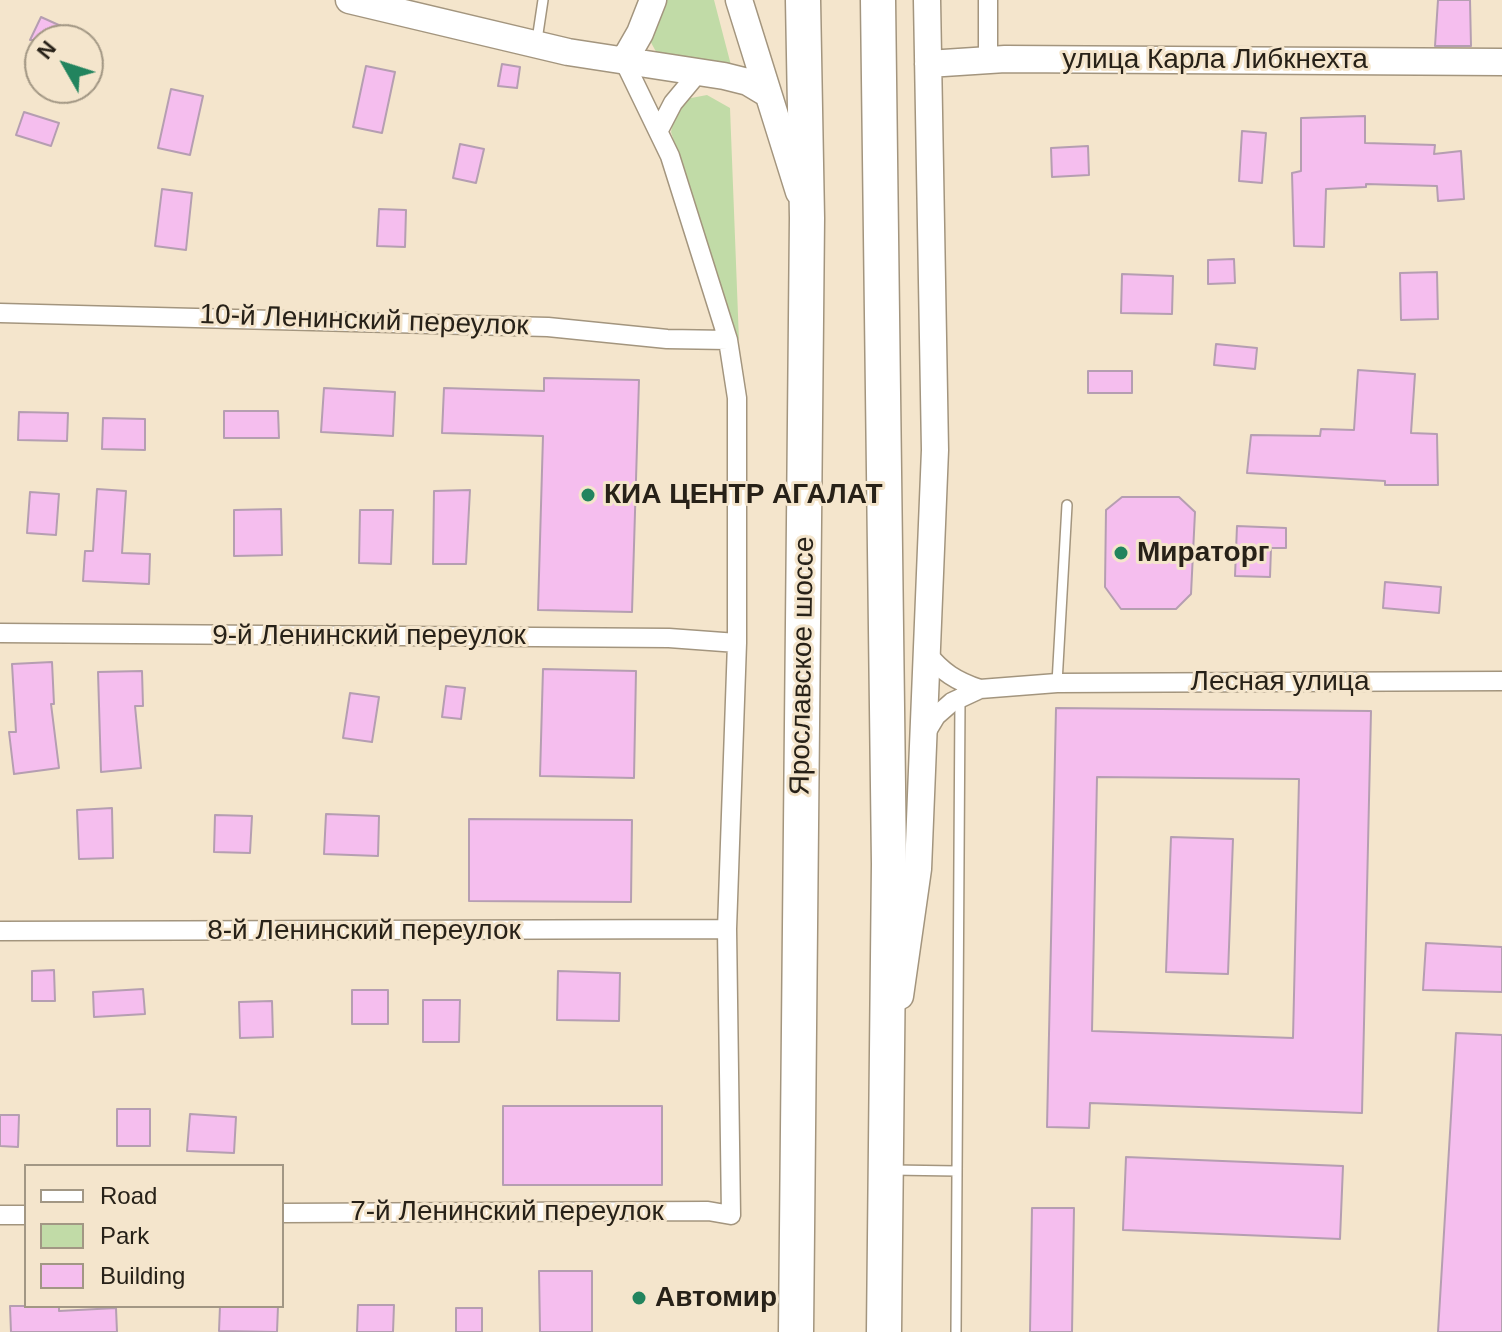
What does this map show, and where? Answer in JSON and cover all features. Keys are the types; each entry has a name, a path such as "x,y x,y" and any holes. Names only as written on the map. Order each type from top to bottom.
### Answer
{"highway":[{"name":"Ярославское шоссе","path":"796,1332 807,218 803,0"},
{"path":"878,0 889,1067 883,1322"}],"street":[{"path":"349,0 537,45 748,82 768,94"},
{"path":"624,61 640,33 653,0"},
{"path":"739,0 807,218"},
{"path":"889,1067 918,869 935,450 927,0"},
{"path":"988,0 988,61"},
{"path":"624,61 670,156 728,340 737,398 737,643 727,929"},
{"name":"улица Карла Либкнехта","path":"928,64 988,61 1502,62"},
{"path":"659,130 673,103 698,73"},
{"name":"10-й Ленинский переулок","path":"0,313 548,327 667,339 728,340"},
{"name":"9-й Ленинский переулок","path":"0,633 669,638 737,643"},
{"path":"927,653 940,669 957,682 980,689"},
{"name":"Лесная улица","path":"980,689 1057,683 1502,681"},
{"path":"923,736 936,716 980,689"},
{"name":"8-й Ленинский переулок","path":"0,931 727,929"},
{"name":"7-й Ленинский переулок","path":"284,1213 708,1211 731,1215 727,929"},
{"path":"0,1215 24,1215"}],"lane":[{"path":"537,45 543,0"},
{"path":"1057,683 1067,505"},
{"path":"956,1332 960,699"},
{"path":"886,1169 957,1171"}],"green space":[{"path":"659,0 714,0 732,69 660,59 648,37"},
{"path":"707,95 730,108 739,341 671,132 675,114 686,99"}],"building":[{"path":"1438,0 1470,0 1471,46 1435,46"},
{"path":"41,17 57,24 38,24"},
{"path":"502,64 520,67 517,88 498,86"},
{"path":"366,66 395,72 382,133 353,127"},
{"path":"171,89 203,96 190,155 158,148"},
{"path":"24,112 59,123 51,146 16,135"},
{"path":"1365,116 1365,143 1435,145 1434,154 1461,151 1464,199 1438,201 1437,186 1366,184 1366,187 1326,189 1324,247 1294,246 1292,173 1301,171 1301,118"},
{"path":"1242,131 1266,133 1262,183 1239,181"},
{"path":"460,144 484,149 476,183 453,178"},
{"path":"1088,146 1089,175 1052,177 1051,148"},
{"path":"162,189 192,193 186,250 155,246"},
{"path":"379,209 406,210 405,247 377,246"},
{"path":"1234,259 1235,283 1208,284 1208,260"},
{"path":"1437,272 1438,319 1401,320 1400,273"},
{"path":"1122,274 1173,276 1172,314 1121,313"},
{"path":"1216,344 1257,348 1255,369 1214,365"},
{"path":"1358,370 1415,374 1411,433 1437,434 1438,485 1385,485 1385,481 1247,473 1251,435 1320,436 1321,429 1354,430"},
{"path":"1088,371 1132,371 1132,393 1088,393"},
{"name":"КИА ЦЕНТР АГАЛАТ","path":"544,378 639,380 632,612 538,610 543,436 442,433 444,388 544,391"},
{"path":"324,388 395,392 393,436 321,432"},
{"path":"224,411 278,411 279,438 224,438"},
{"path":"19,412 68,413 67,441 18,440"},
{"path":"103,418 145,419 145,450 102,449"},
{"path":"97,489 126,491 122,553 150,554 149,584 83,581 85,551 93,551"},
{"path":"470,490 466,564 433,564 434,491"},
{"path":"30,492 59,494 56,535 27,533"},
{"path":"1122,497 1179,497 1195,512 1191,594 1176,609 1121,609 1105,587 1106,510"},
{"path":"281,509 282,555 234,556 234,510"},
{"path":"360,510 393,510 391,564 359,563"},
{"path":"1237,526 1286,528 1286,548 1271,548 1270,577 1235,576"},
{"path":"1385,582 1441,587 1439,613 1383,608"},
{"path":"52,662 54,704 51,704 59,768 14,774 9,732 16,732 12,664"},
{"path":"543,669 636,671 634,778 540,776"},
{"path":"142,671 143,706 135,706 141,768 101,772 98,672"},
{"path":"446,686 465,688 461,719 442,717"},
{"path":"350,693 379,697 372,742 343,738"},
{"path":"1056,708 1371,711 1362,1113 1090,1103 1089,1128 1047,1127","holes":["1097,777 1299,779 1293,1038 1092,1031"]},
{"path":"112,808 113,858 79,859 77,810"},
{"path":"326,814 379,816 378,856 324,854"},
{"path":"215,815 252,816 250,853 214,852"},
{"path":"469,819 632,820 631,902 469,901"},
{"path":"1171,837 1233,839 1228,974 1166,972"},
{"path":"1426,943 1502,947 1502,992 1423,990"},
{"path":"54,970 55,1001 32,1001 32,971"},
{"path":"558,971 620,973 619,1021 557,1020"},
{"path":"143,989 145,1014 94,1017 93,992"},
{"path":"352,990 388,990 388,1024 352,1024"},
{"path":"423,1000 460,1000 459,1042 423,1042"},
{"path":"272,1001 273,1037 240,1038 239,1002"},
{"path":"1456,1033 1502,1035 1502,1332 1438,1332"},
{"path":"503,1106 662,1106 662,1185 503,1185"},
{"path":"117,1109 150,1109 150,1146 117,1146"},
{"path":"190,1114 236,1117 234,1153 187,1151"},
{"path":"0,1115 19,1115 18,1147 0,1146"},
{"path":"1126,1157 1343,1166 1340,1239 1123,1230"},
{"path":"1032,1208 1074,1208 1072,1332 1030,1332"},
{"path":"539,1271 592,1271 592,1332 540,1332"},
{"path":"358,1305 394,1305 393,1332 357,1332"},
{"path":"10,1306 59,1308 59,1311 116,1308 117,1332 11,1332"},
{"path":"220,1308 278,1308 277,1332 219,1331"},
{"path":"456,1308 482,1308 482,1332 456,1332"}],"place":[{"name":"КИА ЦЕНТР АГАЛАТ","path":"588,495"},
{"name":"Мираторг","path":"1121,553"},
{"name":"Автомир","path":"639,1298"}]}
